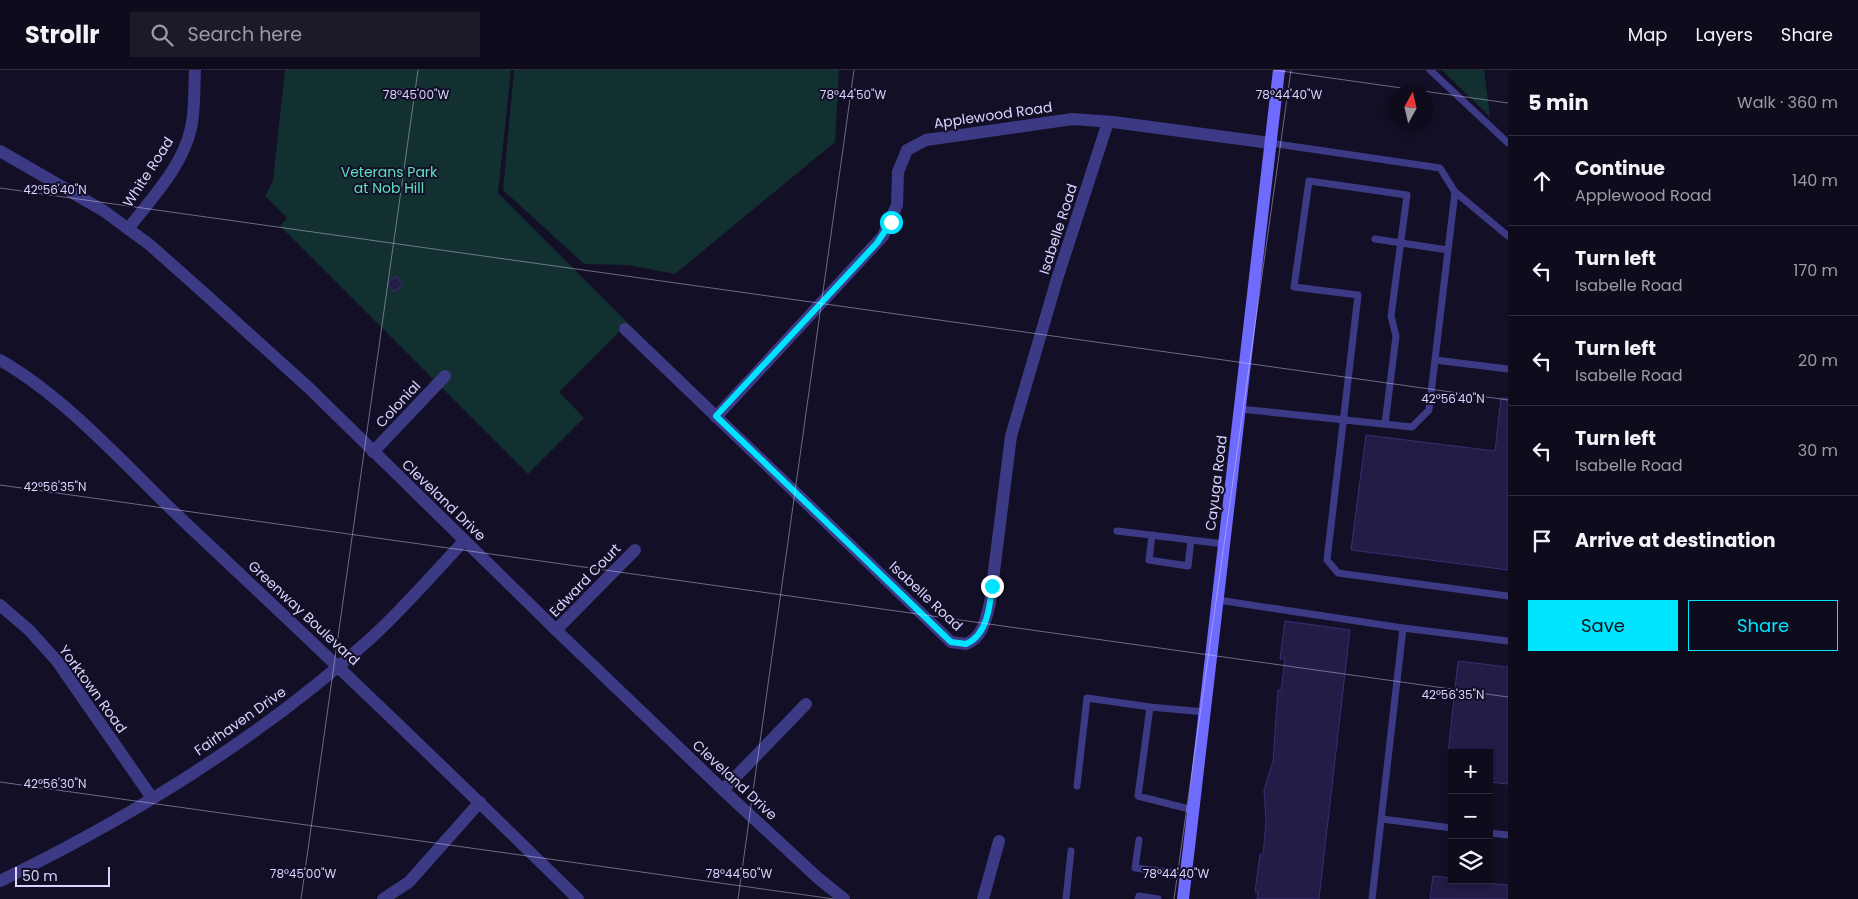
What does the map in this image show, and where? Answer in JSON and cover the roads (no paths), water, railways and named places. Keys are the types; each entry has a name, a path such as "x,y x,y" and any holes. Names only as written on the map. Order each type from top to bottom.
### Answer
{"main road":[{"name":"Cayuga Road","path":"1183,899 1279,70"}],"street":[{"name":"White Road","path":"128,229 161,186 184,151 191,127 195,70"},
{"name":"Applewood Road","path":"716,416 883,236 896,205 898,172 907,150 926,140 1073,119 1270,143"},
{"name":"Isabelle Road","path":"625,329 951,642 966,644 974,641 986,618 990,603 1011,436 1057,279 1108,122"},
{"name":"Cleveland Drive","path":"0,150 59,183 128,229 204,293 309,388 464,542 723,790 818,878 844,899"},
{"name":"Greenway Boulevard","path":"0,360 39,388 97,435 144,484 338,665 578,899"},
{"name":"Colonial","path":"373,452 445,376"},
{"name":"Fairhaven Drive","path":"0,881 38,862 152,798 272,720 370,639 464,542"},
{"name":"Edward Court","path":"556,630 635,550"},
{"name":"Yorktown Road","path":"0,604 29,630 57,661 152,798"},
{"path":"723,790 806,704"},
{"path":"383,899 410,882 480,802"},
{"path":"983,899 999,841"}],"lane":[{"path":"1430,70 1508,143"},
{"path":"1270,143 1440,168 1454,191 1508,236"},
{"path":"1386,424 1396,336 1391,316 1407,195 1309,181 1294,287 1358,295 1327,560 1338,572 1508,596"},
{"path":"1240,409 1412,427 1429,410 1454,191"},
{"path":"1375,239 1448,250"},
{"path":"1435,360 1508,370"},
{"path":"1118,531 1224,544"},
{"path":"1152,535 1149,560 1188,566 1191,540"},
{"path":"1218,600 1403,628 1508,641"},
{"path":"1372,899 1403,628"},
{"path":"1077,786 1087,698 1150,707 1205,712"},
{"path":"1150,707 1138,796 1193,810"},
{"path":"1382,819 1448,827"},
{"path":"1493,833 1508,835"},
{"path":"1139,840 1135,868 1186,874"},
{"path":"1066,899 1071,851"},
{"path":"1138,899 1139,896 1158,899"}],"park label":[{"name":"Veterans Park at Nob Hill","path":"389,180"}]}
